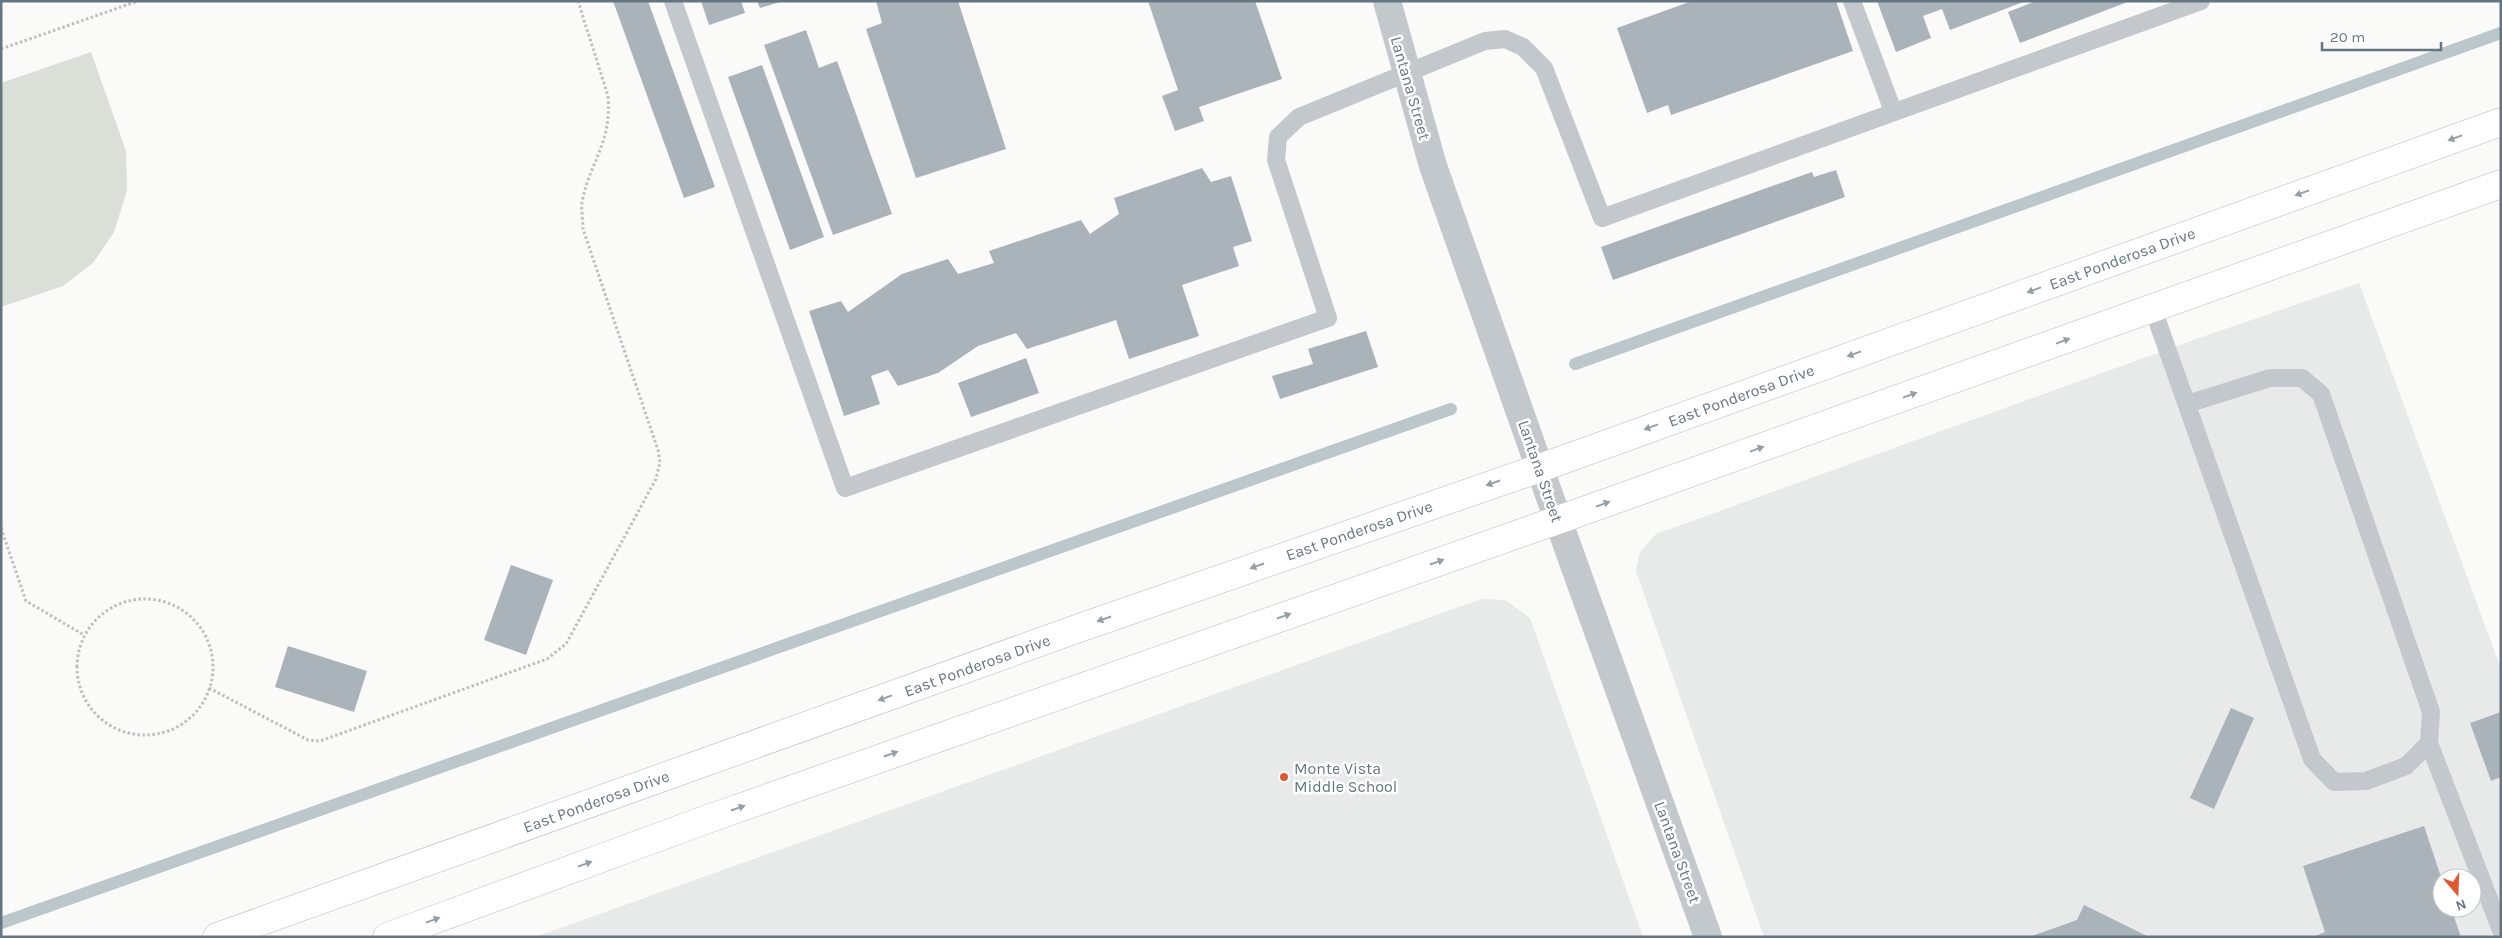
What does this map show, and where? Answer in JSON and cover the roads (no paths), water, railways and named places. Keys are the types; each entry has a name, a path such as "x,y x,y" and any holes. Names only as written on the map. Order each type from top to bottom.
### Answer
{"main road":[{"name":"East Ponderosa Drive","path":"217,937 1076,629 1540,468 2501,122"},
{"path":"387,937 705,820 1558,520 2501,184"}],"street":[{"name":"Lantana Street","path":"1387,1 1433,166 1708,937"}],"lane":[{"path":"673,1 845,488 1328,318 1276,160 1278,137 1299,117 1485,41 1505,39 1524,47 1544,68 1602,218 1893,111 2202,1"},
{"path":"1852,1 1893,111"},
{"path":"2152,309 2312,759 2334,782 2366,781 2406,766 2429,743"},
{"path":"2187,404 2270,378 2302,378 2321,394 2431,712 2429,743 2501,930"}],"waterway":[{"path":"1575,364 2501,33"},
{"path":"1,923 1451,409"}],"place":[{"name":"Monte Vista Middle School","path":"1284,777"}]}
